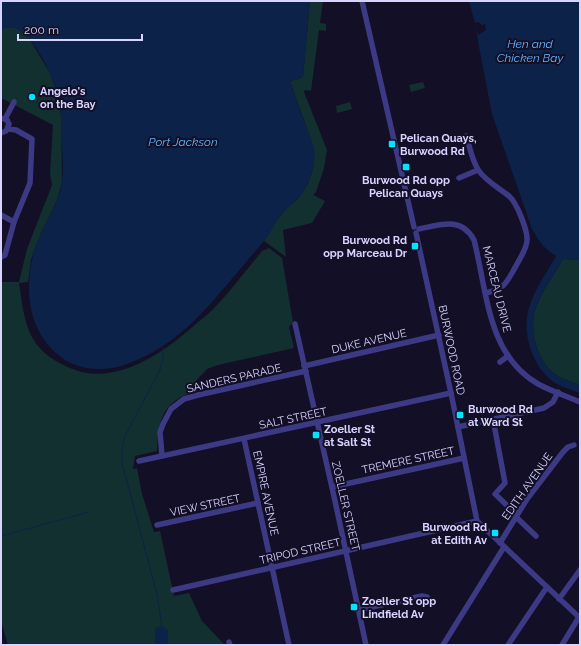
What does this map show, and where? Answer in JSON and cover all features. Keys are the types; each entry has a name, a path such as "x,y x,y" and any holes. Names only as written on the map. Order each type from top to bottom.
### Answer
{"street":[{"name":"BURWOOD ROAD","path":"362,1 416,230 477,521"},
{"path":"8,129 8,122 3,119 14,102"},
{"path":"1,133 8,129 16,130 32,139 30,183 14,222 5,255 1,257"},
{"path":"466,136 478,170 483,176 513,199 526,232 527,239 525,248 506,283 498,290 486,293"},
{"path":"459,178 478,170"},
{"path":"1,215 14,222"},
{"name":"MARCEAU DRIVE","path":"416,230 449,224 461,226 467,230 474,240 494,326 508,356 517,367 538,384 580,402"},
{"name":"ZOELLER STREET","path":"295,324 366,645"},
{"name":"DUKE AVENUE","path":"305,368 439,335"},
{"path":"500,362 508,356"},
{"name":"SANDERS PARADE","path":"162,456 160,432 163,424 171,409 184,399 198,394 305,368"},
{"path":"458,427 549,406 553,402 558,392"},
{"name":"SALT STREET","path":"139,461 451,393"},
{"path":"492,419 505,483 495,494 536,536"},
{"name":"EMPIRE AVENUE","path":"244,439 289,645"},
{"name":"EDITH AVENUE","path":"443,645 502,545 516,516 563,452 568,447 574,445"},
{"name":"TREMERE STREET","path":"332,486 464,458"},
{"name":"VIEW STREET","path":"157,525 258,503"},
{"path":"477,521 579,618 562,645"},
{"name":"TRIPOD STREET","path":"173,590 477,521"},
{"path":"559,599 580,570"},
{"path":"508,645 546,587"},
{"path":"358,610 422,596 427,597"}],"green space":[{"path":"310,1 323,1 320,23 326,24 326,31 319,30 311,91 305,90 304,92 327,150 324,168 316,192 313,195 325,201 312,223 283,230 286,257 264,241 274,224 285,210 303,192 312,173 314,160 313,146 290,81 303,76"},
{"path":"12,27 24,31 50,73 58,95 61,115 62,182 57,200 38,240 31,260 28,282 19,283 26,323 37,344 45,353 56,361 70,368 87,373 104,373 122,370 138,364 170,345 215,308 262,251 269,248 282,258 293,322 289,327 294,348 218,365 207,369 194,383 196,391 176,400 164,413 159,430 157,451 135,456 133,469 137,468 142,494 154,532 160,531 174,596 189,593 202,621 225,645 8,645 1,621 1,282 19,282 27,249 52,185 50,174 53,125 1,98 1,30"},
{"path":"423,82 425,88 411,92 409,85"},
{"path":"350,102 352,109 337,113 336,106"},
{"path":"563,259 580,260 580,385 555,374 549,368 539,354 534,336 533,318 537,304"}],"water":[{"name":"Port Jackson","path":"1,1 310,1 303,76 290,81 311,139 315,156 306,187 301,195 280,216 259,247 188,327 160,348 144,357 119,367 93,369 68,362 49,346 40,333 34,319 30,304 29,288 33,257 37,242 55,205 62,182 63,165 60,106 52,77 32,42 26,35 14,28 6,28 1,30"},
{"name":"Hen and Chicken Bay","path":"469,1 580,1 580,260 563,259 537,304 533,318 533,327 536,345 543,361 558,376 580,385 580,393 557,384 541,370 535,361 528,340 527,318 531,301 556,256 547,250 532,229 492,114 475,23"},
{"path":"162,626 168,630 168,645 155,645 155,629"}],"pier":[{"path":"478,22 482,25 485,24 486,30 478,35 475,23"}],"waterway":[{"path":"162,626 157,594 122,463 122,450 125,436 160,370 163,358 163,347"},
{"path":"1,536 89,512"}],"place":[{"name":"Angelo's on the Bay","path":"32,97"},
{"name":"Pelican Quays, Burwood Rd","path":"392,144"},
{"name":"Burwood Rd opp Pelican Quays","path":"406,167"},
{"name":"Burwood Rd opp Marceau Dr","path":"415,246"},
{"name":"Burwood Rd at Ward St","path":"460,415"},
{"name":"Zoeller St at Salt St","path":"316,435"},
{"name":"Burwood Rd at Edith Av","path":"495,533"},
{"name":"Zoeller St opp Lindfield Av","path":"354,607"}]}
